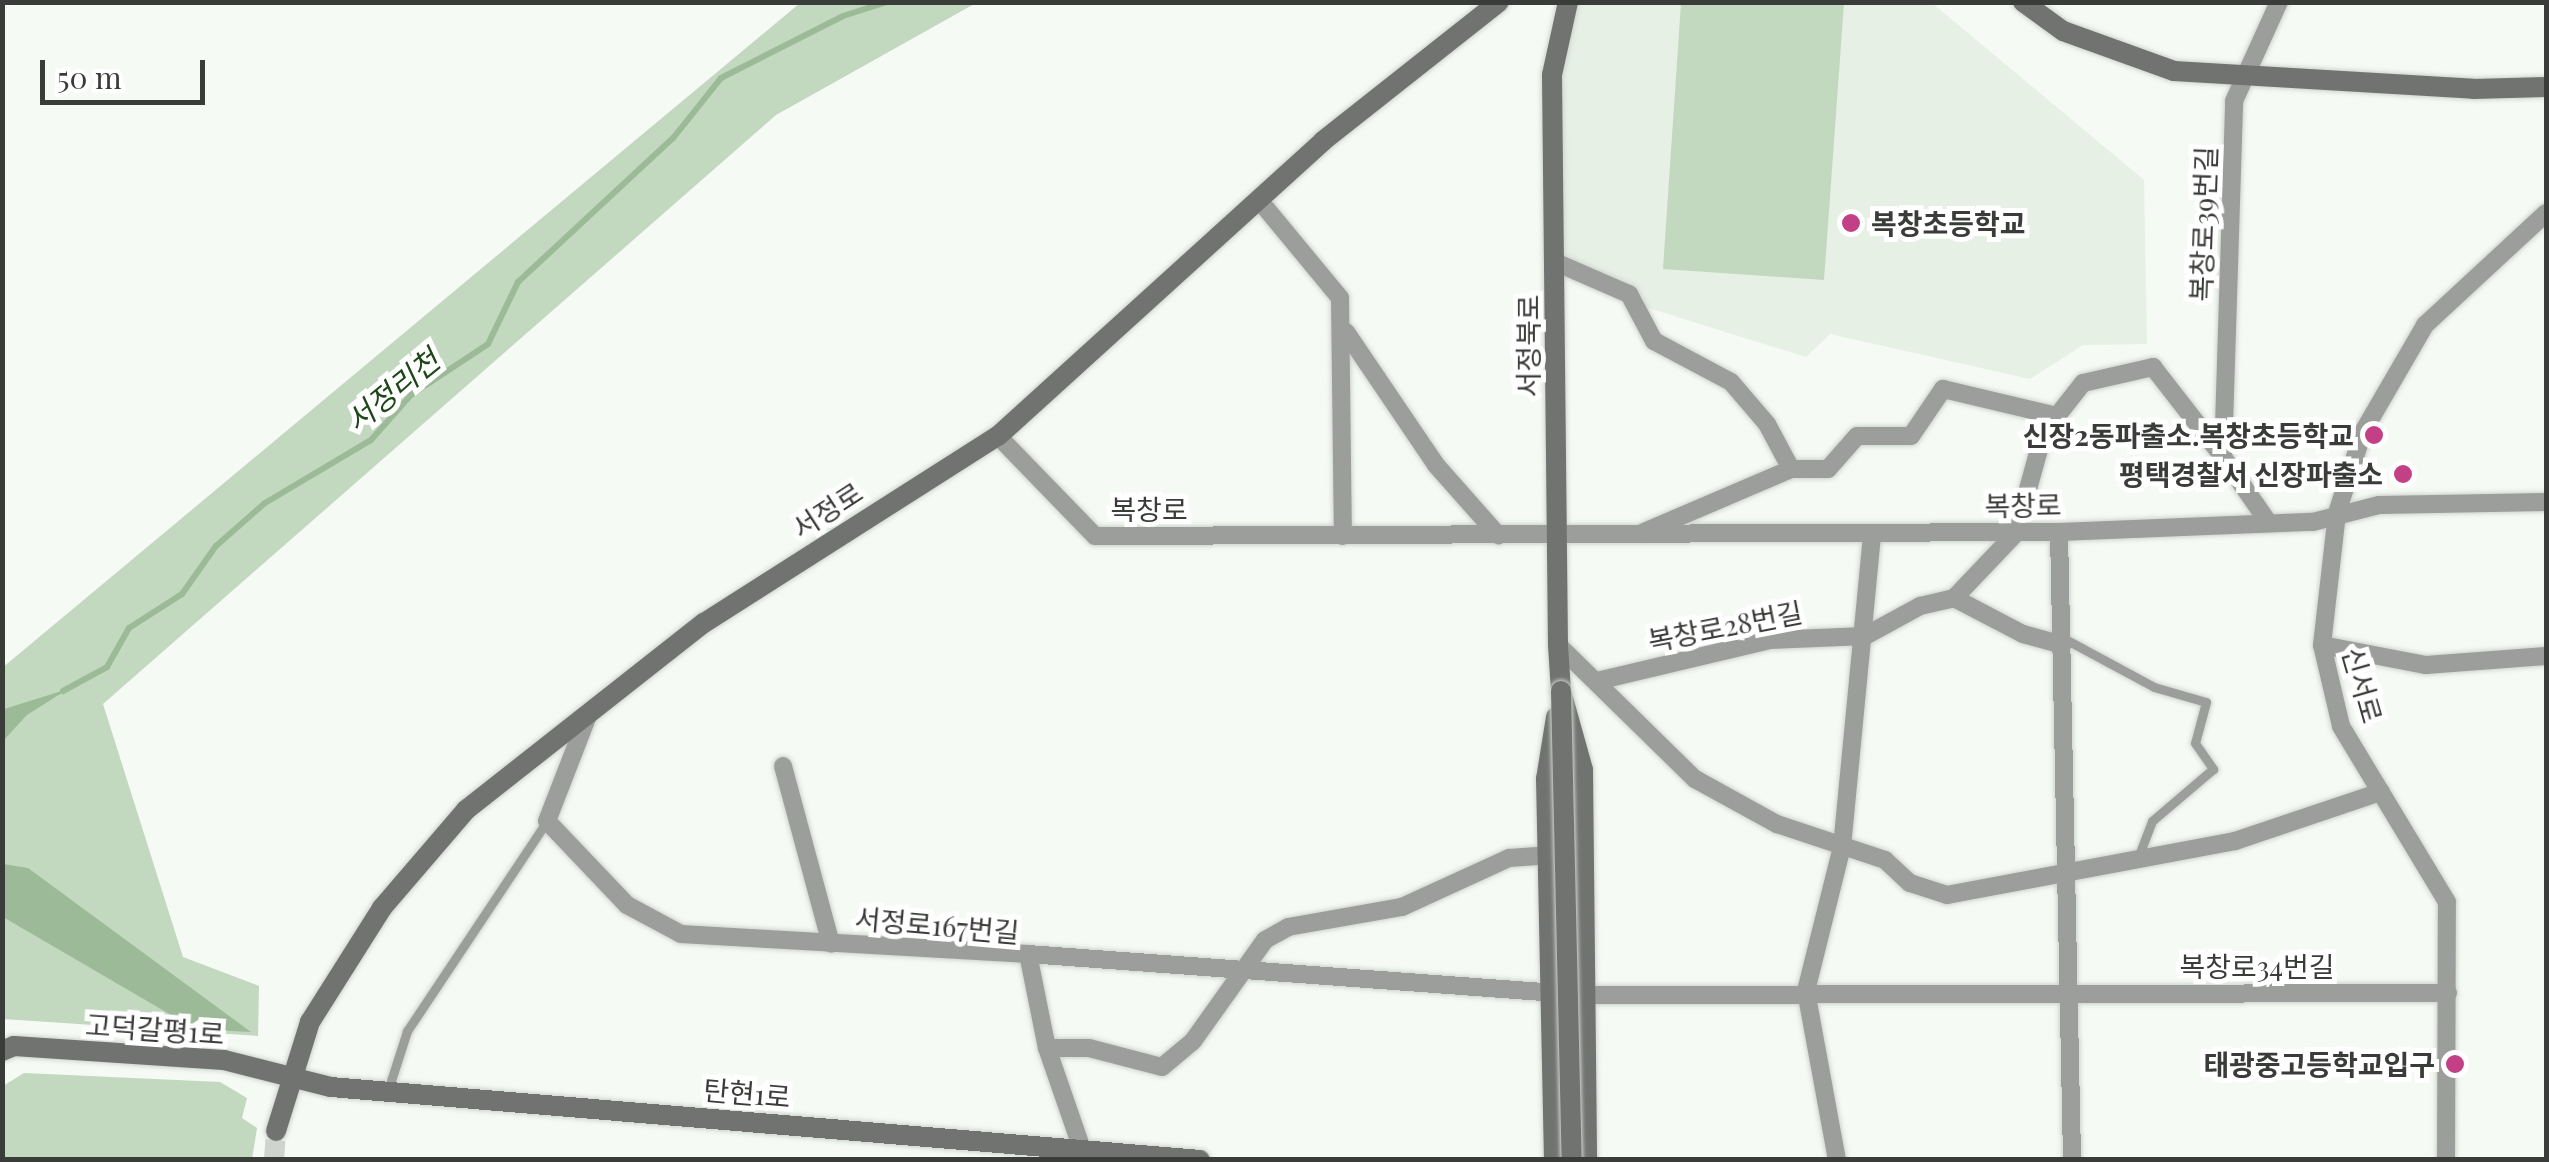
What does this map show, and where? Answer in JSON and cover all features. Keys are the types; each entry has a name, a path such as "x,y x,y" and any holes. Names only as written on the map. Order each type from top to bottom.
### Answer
{"street":[{"name":"서정로","path":"276,1131 290,1075 310,1022 426,850 466,810 704,623 998,436 1260,200 1498,2"},
{"name":"서정북로","path":"1561,690 1552,76 1568,2"},
{"path":"2023,2 2063,32 2174,71 2473,89 2546,86"},
{"name":"복창로39번길","path":"2223,457 2234,101 2276,4"},
{"path":"1260,200 1340,298 1345,330 1343,536"},
{"name":"신서로","path":"2446,1160 2447,902 2341,726 2322,645 2337,514 2364,432 2424,325 2546,213"},
{"path":"1556,262 1628,294 1654,341 1731,382 1767,424 1790,468"},
{"path":"1345,330 1436,465 1498,535"},
{"path":"2063,641 2024,634 1954,598 2016,533 2041,442 2083,383 2153,367 2268,522"},
{"path":"1634,536 1790,468 1828,470 1857,436 1911,436 1943,390 2057,416"},
{"name":"복창로","path":"998,436 1095,536 2059,532 2313,522 2379,505 2546,502"},
{"path":"2059,532 2072,1160"},
{"path":"1836,1160 1806,991 1842,848 1872,535"},
{"name":"복창로28번길","path":"1597,680 1770,640 1865,636 1920,606 1954,598"},
{"path":"1558,645 1597,680 1621,712 1695,779 1778,824 1885,860 1910,883 1948,895 2235,841 2381,792"},
{"path":"2322,645 2426,665 2546,656"},
{"path":"1554,1160 1546,779 1561,690"},
{"path":"1561,690 1583,770 1587,1160"},
{"path":"1561,690 1572,1160"},
{"path":"547,821 587,718"},
{"name":"서정로167번길","path":"783,766 831,944"},
{"name":"서정로167번길","path":"547,821 627,904 680,934 1028,954 1047,1048 1082,1149"},
{"path":"1047,1048 1090,1048 1162,1067 1193,1041 1265,940 1288,927 1402,907 1509,858 1548,855"},
{"path":"1028,954 1584,996 1806,991"},
{"name":"복창로34번길","path":"1806,991 2448,994"},
{"name":"고덕갈평1로","path":"6,1047 224,1060 290,1075"},
{"name":"탄현1로","path":"290,1075 331,1087 1200,1160"}],"lane":[{"path":"2063,641 2154,687 2206,702 2194,743 2213,770 2152,821 2137,859"},
{"path":"388,1090 408,1030 547,821"}],"shaded area":[{"path":"800,3 976,3 776,115 103,704 183,957 259,986 258,1036 3,1019 2,668"},
{"name":"복창초등학교","path":"1577,3 1932,3 2144,180 2147,344 2083,345 2030,379 1830,334 1806,357 1626,301 1557,266 1561,53"},
{"path":"1681,3 1844,3 1824,280 1663,269"},
{"path":"68,689 27,715 3,741 4,709"},
{"path":"3,864 28,868 251,1032 195,1029 3,917"},
{"path":"24,1073 220,1082 247,1098 242,1118 257,1128 252,1159 3,1159 3,1086"}],"waterway":[{"name":"서정리천","path":"63,691 107,667 129,628 182,594 216,546 265,503 371,440 411,395 488,344 518,282 674,137 721,78 843,16 887,2"}],"tunnel":[{"path":"274,1160 276,1131"}],"place":[{"name":"복창초등학교","path":"1851,223"},
{"name":"신장2동파출소.복창초등학교","path":"2374,435"},
{"name":"평택경찰서 신장파출소","path":"2403,474"},
{"name":"태광중고등학교입구","path":"2455,1064"}]}
